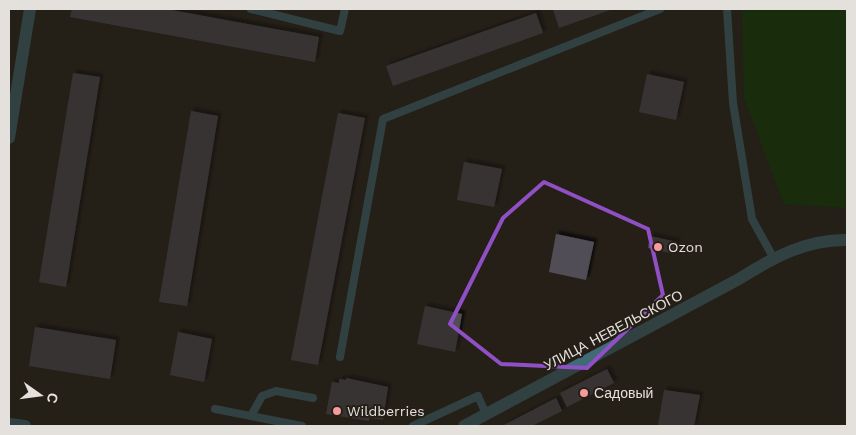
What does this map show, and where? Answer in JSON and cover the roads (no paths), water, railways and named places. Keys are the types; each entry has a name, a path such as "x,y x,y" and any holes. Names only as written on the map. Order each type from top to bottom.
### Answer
{"street":[{"path":"9,138 30,9"},
{"name":"УЛИЦА НЕВЕЛЬСКОГО","path":"464,426 739,279 773,257 829,240 847,240"},
{"path":"9,424 25,426"}],"lane":[{"path":"251,9 340,31 345,9"},
{"path":"340,357 383,119 660,9"},
{"path":"727,9 734,103 752,219 773,257"},
{"path":"251,416 262,396 276,391 313,398"},
{"path":"414,426 478,396 486,414"},
{"path":"215,409 302,426"}],"place":[{"name":"Ozon","path":"658,247"},
{"name":"Садовый","path":"584,393"},
{"name":"Wildberries","path":"337,411"}]}
